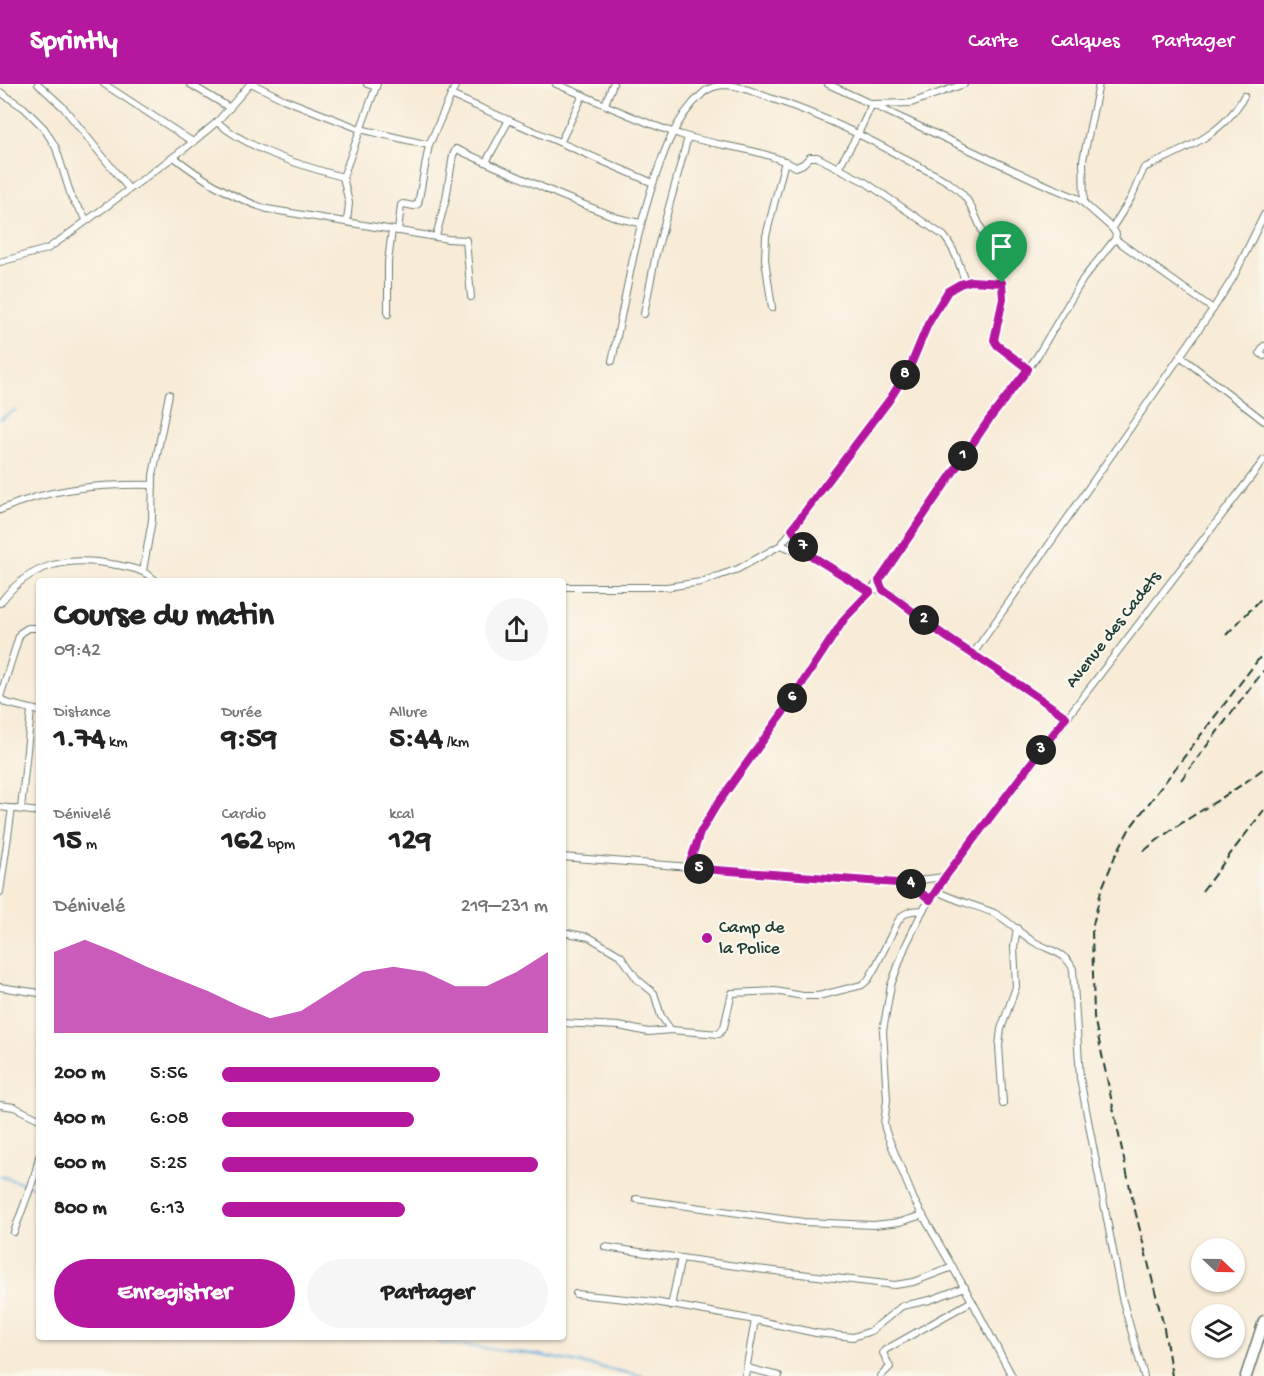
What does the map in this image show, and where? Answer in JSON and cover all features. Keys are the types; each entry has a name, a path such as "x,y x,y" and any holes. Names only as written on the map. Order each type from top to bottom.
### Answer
{"highway":[{"path":"1246,1376 1264,1321"}],"street":[{"path":"38,84 63,107 129,189"},
{"path":"104,84 194,141"},
{"path":"190,84 230,108"},
{"path":"0,262 47,249 194,141 217,122 252,84 283,99 360,129 429,145"},
{"path":"347,222 349,203 343,177 376,86 367,84"},
{"path":"388,314 388,262 401,206 418,204 429,145 456,84"},
{"path":"556,84 688,137 741,148 799,166 814,156 865,182 944,236 958,259 965,282"},
{"path":"605,104 613,84"},
{"path":"688,868 700,833 716,806 782,714 845,618 879,581 988,421 1028,369 1083,279 1115,239 1116,234 1084,203 1072,195 1039,182 828,84"},
{"path":"872,104 911,103 964,84"},
{"path":"1084,203 1083,160 1099,84"},
{"path":"612,362 640,224 673,132 680,119 702,93 721,85 740,87 786,103 858,134 937,176 962,194 975,214 1002,283 1003,299 994,340 997,345 1028,369"},
{"path":"0,92 24,108 44,128 56,148 72,199 87,220"},
{"path":"451,95 654,183"},
{"path":"561,141 583,95"},
{"path":"1112,228 1131,198 1144,168 1190,146 1218,129 1231,118 1244,96"},
{"path":"838,168 872,104"},
{"path":"486,162 509,120"},
{"path":"217,122 249,143 305,166 343,177"},
{"path":"644,314 656,255 688,137"},
{"path":"436,236 446,199 454,151 458,149 562,196 640,224"},
{"path":"174,157 201,177 250,204 282,213 468,241 471,297"},
{"path":"772,308 765,259 766,236 785,161"},
{"path":"973,654 1233,278 1264,215"},
{"path":"1115,239 1212,309"},
{"path":"566,587 667,586 701,582 738,569 781,545 890,399 910,367 928,324 948,291 965,282 1002,283"},
{"path":"1264,346 1260,353 1264,356"},
{"path":"1180,356 1264,421"},
{"path":"143,571 152,520 153,485 169,394"},
{"name":"Avenue des Cadets","path":"1012,1376 907,1184 884,1124 887,1100 884,1030 891,985 896,968 923,910 945,877 1264,460"},
{"path":"0,510 33,498 86,486 153,485"},
{"path":"792,529 807,553"},
{"path":"781,545 807,553 871,590 883,590"},
{"path":"0,603 26,577 68,560 105,562 143,571 152,578"},
{"path":"879,581 883,590 995,670 1018,682 1066,717"},
{"path":"36,628 28,627 20,633 0,697 6,704 36,711"},
{"path":"21,809 31,711"},
{"path":"0,807 36,812"},
{"path":"0,892 12,808"},
{"path":"566,857 911,884 945,877"},
{"path":"911,884 930,900"},
{"path":"937,891 993,913 1036,943 1061,954 1069,960 1073,969 1080,1078 1122,1298 1144,1376"},
{"path":"566,1023 619,1026 648,1032 671,1030 719,1034 724,1027 730,994 735,992 775,991 818,996 862,985 876,966 898,921 903,915 912,911 923,910"},
{"path":"1003,1104 1000,1029 1016,987 1014,947 1017,928"},
{"path":"566,933 589,937 621,956 638,979 654,993 661,1016 671,1030"},
{"path":"0,987 36,993"},
{"path":"0,1105 14,1107 36,1118"},
{"path":"14,1232 36,1170"},
{"path":"636,1199 804,1222 874,1225 900,1222 923,1215"},
{"path":"605,1247 895,1285 913,1282 953,1267"},
{"path":"671,1306 681,1258"},
{"path":"576,1294 671,1306 755,1320 816,1334 853,1337 871,1331 902,1306 930,1300 965,1287"},
{"path":"881,1376 890,1367 883,1353 885,1350 972,1301"},
{"path":"745,1376 755,1320"},
{"path":"747,1368 779,1376"}],"waterway":[{"path":"0,419 15,410"},
{"path":"0,1176 36,1188"},
{"path":"437,1340 441,1343 539,1355 643,1376"}],"railway":[{"path":"1226,635 1264,596"},
{"path":"1172,1376 1163,1323 1133,1202 1094,1017 1092,929 1101,891 1115,856 1130,828 1264,652"},
{"path":"1181,780 1264,670"},
{"path":"1144,851 1264,768"},
{"path":"1202,891 1264,810"}],"place":[{"name":"Camp de la Police","path":"707,938"}],"route":[{"path":"971,281 1002,283 1004,294 994,340 997,345 1028,369 988,421 879,581 883,590 953,641 995,670 1018,682 1066,717 930,900 911,884 688,868 706,821 782,714 837,629 870,592 807,553 792,529 890,399 910,367 922,336 948,291 954,286 971,281"}]}
